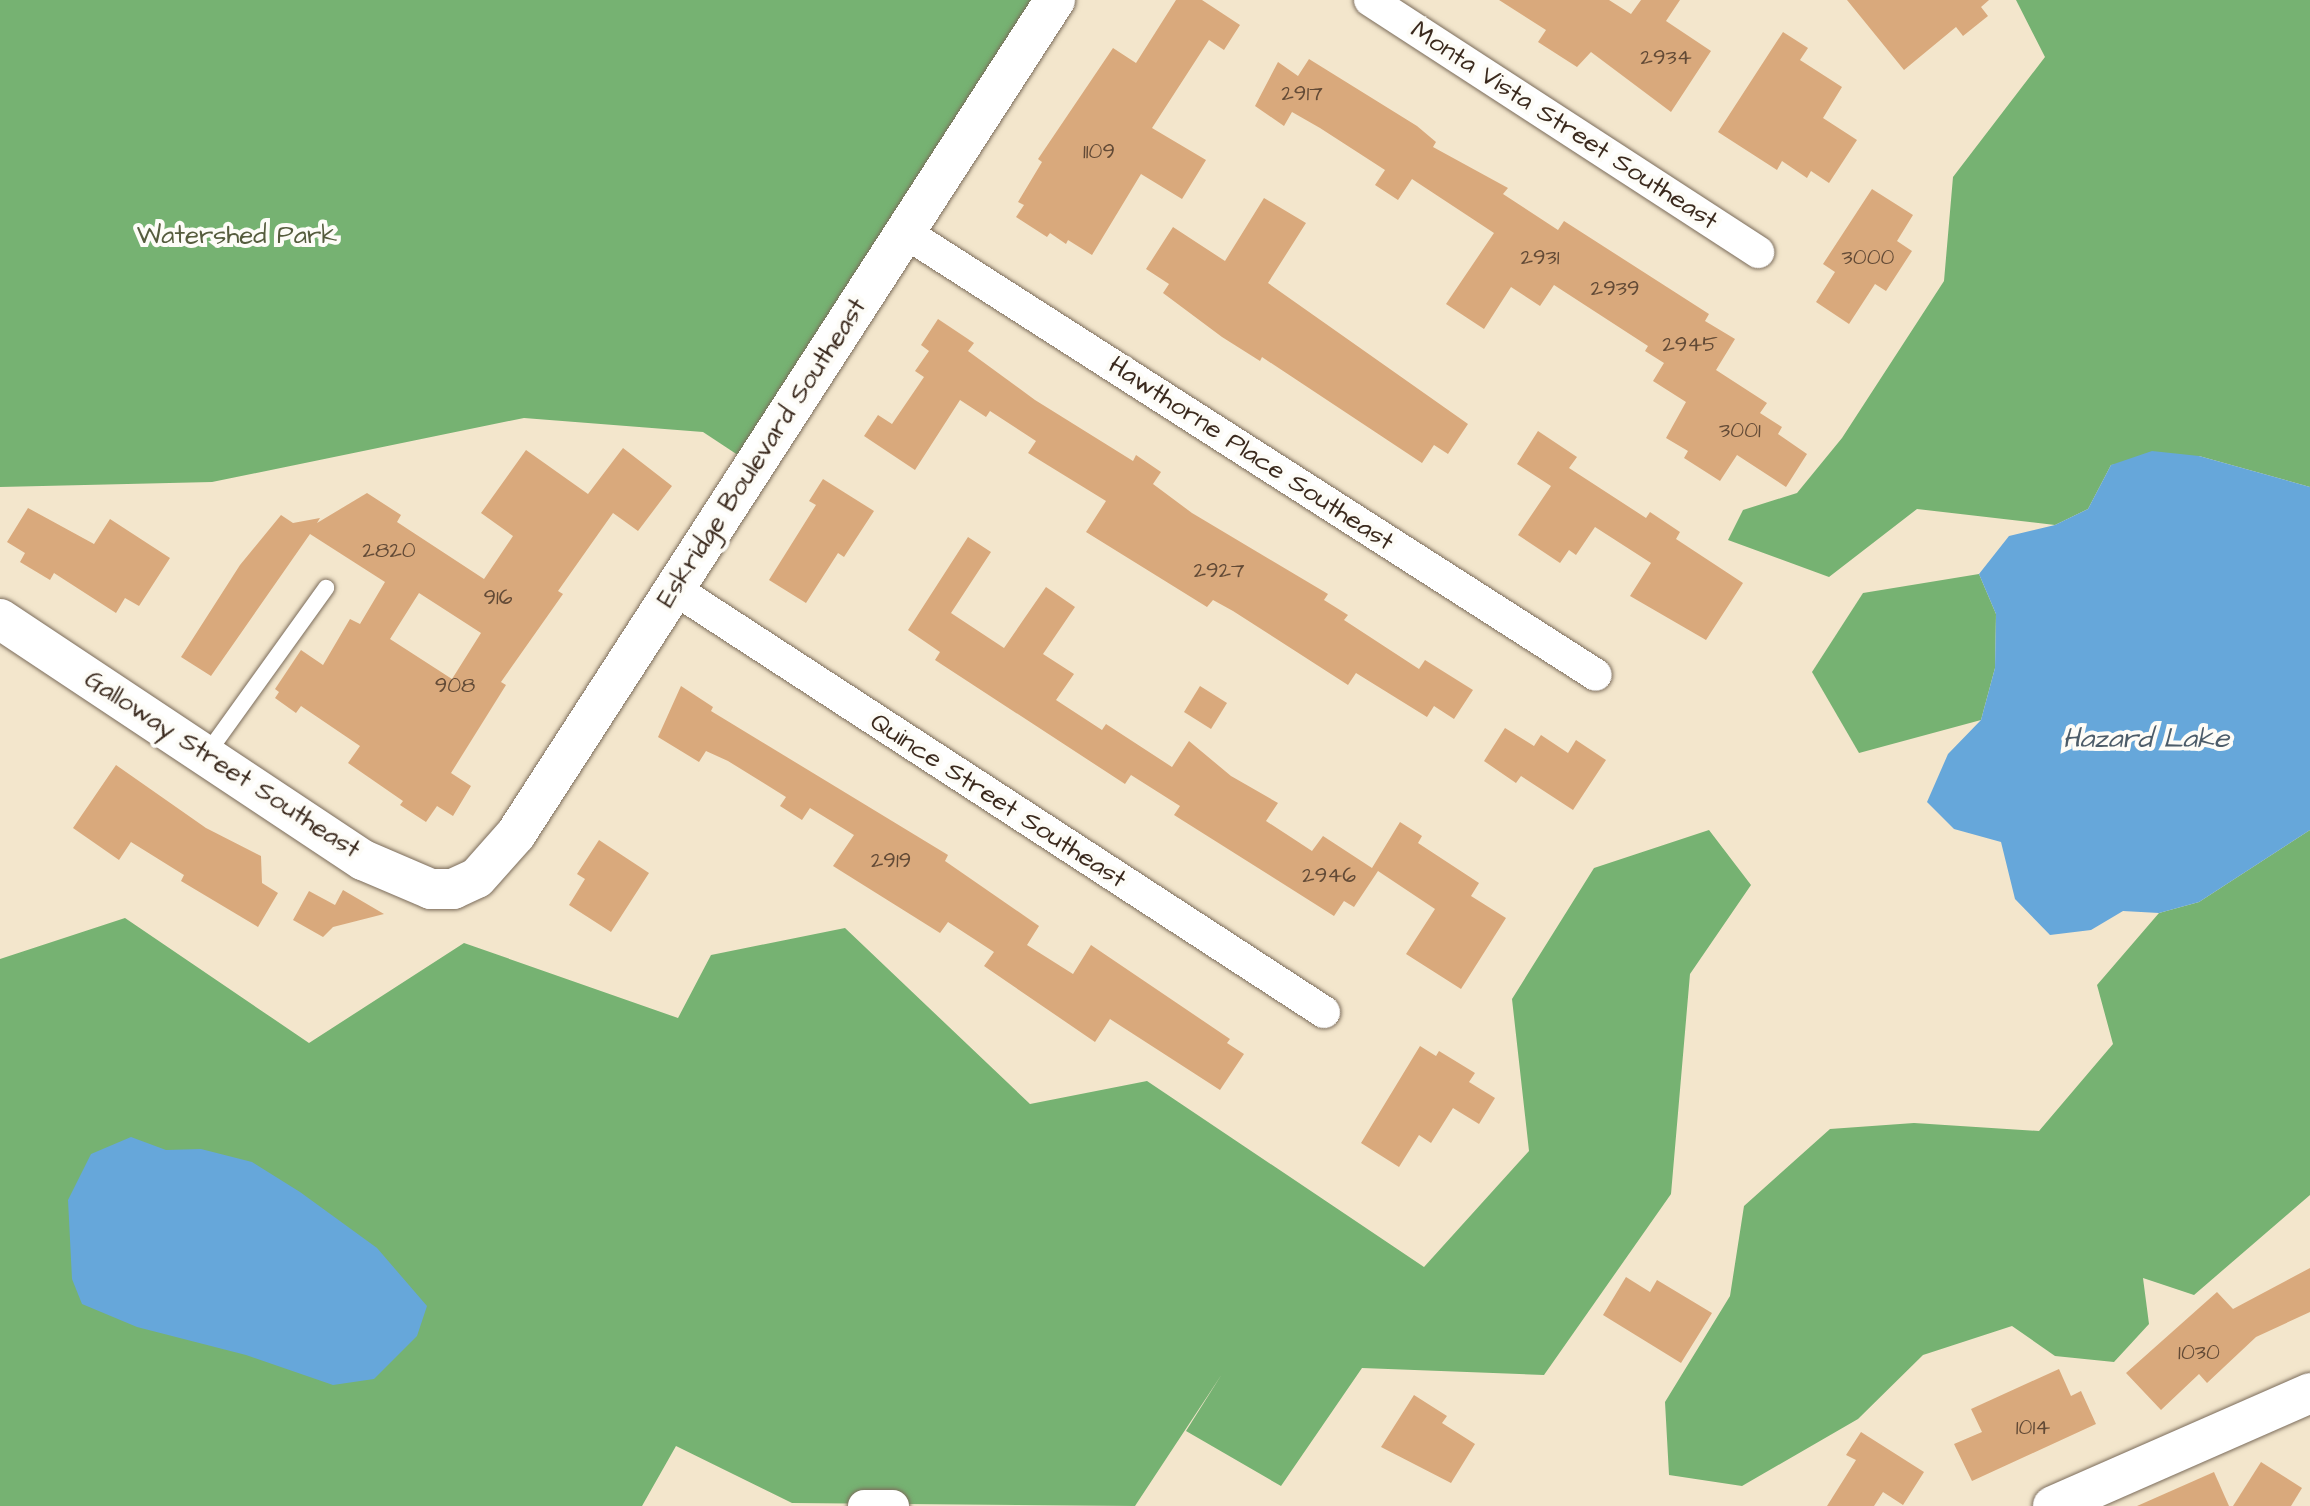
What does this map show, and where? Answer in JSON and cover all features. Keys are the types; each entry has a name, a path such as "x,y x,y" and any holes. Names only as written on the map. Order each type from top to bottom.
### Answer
{"street":[{"name":"Eskridge Boulevard Southeast","path":"453,889 477,878 516,834 1055,0"},
{"name":"Monta Vista Street Southeast","path":"1370,0 1758,252"},
{"name":"Hawthorne Place Southeast","path":"906,233 1596,675"},
{"name":"Quince Street Southeast","path":"673,588 1324,1012"},
{"name":"Galloway Street Southeast","path":"0,619 363,860 431,889 453,889"},
{"path":"2053,1506 2309,1394"},
{"path":"864,1506 893,1506"}],"lane":[{"path":"206,755 326,588"}],"green space":[{"name":"Watershed Park","path":"0,0 1052,0 753,465 703,432 524,418 212,482 0,487"},
{"path":"2016,0 2310,0 2310,487 2199,456 2111,465 2088,509 2055,525 1917,509 1829,577 1728,540 1743,510 1797,493 1842,438 1944,281 1953,177 2045,57"},
{"path":"1979,574 1996,614 1995,668 1981,720 1859,753 1812,672 1863,593"},
{"path":"1709,830 1751,885 1690,974 1671,1194 1544,1375 1362,1368 1281,1486 1186,1431 1222,1374 1135,1506 792,1503 676,1446 642,1506 0,1506 0,959 125,918 309,1043 464,943 678,1018 711,955 845,928 1030,1104 1147,1081 1424,1267 1529,1151 1512,999 1594,868"},
{"path":"2310,830 2310,1195 2194,1295 2143,1278 2149,1324 2114,1362 2055,1356 2012,1326 1923,1355 1858,1419 1742,1486 1669,1475 1665,1402 1730,1296 1744,1206 1830,1129 1914,1123 2039,1131 2113,1044 2097,985 2159,913 2199,902"}],"water":[{"name":"Hazard Lake","path":"2152,451 2199,456 2310,487 2310,830 2199,902 2159,913 2123,911 2091,930 2050,935 2015,899 2001,842 1954,829 1927,802 1948,754 1981,720 1995,668 1996,614 1979,574 2009,536 2055,525 2088,509 2111,465"},
{"path":"131,1137 166,1150 201,1149 252,1162 300,1192 377,1248 427,1306 417,1336 374,1379 333,1385 246,1355 137,1327 82,1304 72,1279 68,1200 91,1154"}],"building":[{"path":"1176,0 1202,0 1240,25 1224,50 1209,40 1152,128 1206,160 1182,199 1141,174 1092,255 1068,240 1066,244 1050,233 1047,237 1016,217 1024,205 1018,202 1042,162 1038,159 1113,48 1136,63"},
{"path":"1499,0 1609,0 1631,14 1641,0 1680,0 1666,21 1711,51 1671,112 1591,52 1577,67 1538,42 1546,30"},
{"path":"1847,0 1989,0 1981,7 1988,16 1963,36 1956,27 1904,70"},
{"path":"1783,32 1808,48 1800,60 1842,87 1823,118 1857,140 1829,183 1811,171 1807,178 1782,161 1777,170 1718,132"},
{"path":"1309,59 1417,126 1436,142 1433,147 1508,188 1503,194 1558,230 1564,221 1709,314 1705,321 1735,339 1716,370 1767,403 1760,413 1782,427 1778,434 1807,454 1786,487 1737,455 1720,481 1684,458 1688,451 1666,438 1686,402 1653,381 1664,363 1645,351 1648,346 1554,285 1540,306 1511,287 1484,329 1446,304 1494,233 1412,179 1398,200 1375,185 1385,170 1292,112 1284,126 1255,106 1278,62 1298,76"},
{"path":"1872,189 1913,215 1897,241 1912,251 1886,291 1875,284 1849,324 1816,302 1835,272 1823,264"},
{"path":"1264,198 1306,223 1268,283 1468,424 1448,454 1434,445 1422,463 1262,357 1260,361 1222,337 1163,293 1169,284 1146,269 1173,227 1225,261"},
{"path":"938,319 974,343 968,351 1035,400 1133,461 1136,455 1161,472 1153,484 1192,513 1328,594 1324,600 1348,615 1344,620 1419,669 1425,660 1473,690 1454,719 1434,706 1427,717 1356,673 1348,685 1233,611 1213,600 1207,607 1086,532 1106,501 1028,453 1036,441 990,411 986,417 960,400 915,470 864,436 878,415 892,424 924,377 915,371 929,351 921,345"},
{"path":"1538,431 1577,457 1569,468 1646,518 1650,512 1680,532 1676,539 1743,583 1706,640 1630,596 1651,563 1595,527 1576,555 1569,550 1560,563 1518,535 1551,486 1517,464"},
{"path":"623,448 672,486 638,531 613,513 558,591 563,594 501,682 506,685 451,773 471,786 453,816 437,806 426,822 400,805 403,801 348,763 360,746 301,706 296,713 275,698 279,692 275,689 301,650 323,665 350,619 360,624 385,582 310,534 211,676 181,657 240,565 281,515 293,523 320,518 317,523 367,493 401,515 397,522 484,579 513,536 481,513 526,450 588,494","holes":["419,593 481,633 452,679 390,639"]},
{"path":"823,479 874,511 844,557 838,553 806,603 769,580 816,505 809,501"},
{"path":"28,508 94,544 110,519 170,558 139,606 125,598 116,613 54,573 50,580 20,562 25,553 7,542"},
{"path":"968,537 991,552 951,613 1004,648 1046,587 1075,607 1043,654 1074,674 1056,700 1102,730 1106,724 1172,767 1189,741 1231,776 1278,803 1266,821 1312,851 1323,836 1372,868 1400,822 1422,836 1418,843 1479,883 1471,896 1506,918 1461,989 1406,954 1435,909 1378,871 1354,907 1344,901 1334,916 1174,815 1180,806 1131,775 1125,784 935,660 940,652 908,630"},
{"path":"681,686 713,707 711,711 948,855 945,861 1039,926 1027,945 1073,974 1091,945 1230,1039 1227,1043 1244,1054 1220,1090 1110,1019 1095,1042 984,966 994,952 948,922 940,933 833,866 854,835 810,808 802,820 780,806 786,797 728,761 706,751 699,762 658,737"},
{"path":"1200,686 1227,703 1211,729 1184,712"},
{"path":"1505,728 1534,746 1541,735 1568,753 1576,740 1606,760 1573,810 1521,776 1516,783 1484,761"},
{"path":"116,765 206,828 261,856 262,883 278,893 258,927 181,881 184,875 131,842 119,860 73,828"},
{"path":"599,840 649,873 611,932 569,905 585,879 577,874"},
{"path":"343,890 384,914 333,927 323,937 293,920 309,891 335,905"},
{"path":"1420,1046 1436,1056 1439,1051 1475,1073 1469,1082 1495,1098 1479,1124 1453,1108 1431,1143 1419,1135 1399,1167 1361,1143"},
{"path":"2310,1268 2310,1312 2256,1337 2207,1383 2199,1374 2161,1410 2126,1373 2217,1292 2233,1309"},
{"path":"1626,1277 1650,1292 1657,1280 1712,1313 1681,1363 1603,1315"},
{"path":"2059,1369 2071,1396 2081,1391 2096,1424 1972,1481 1954,1444 1982,1432 1971,1409"},
{"path":"1414,1395 1447,1416 1442,1423 1475,1444 1451,1483 1381,1447"},
{"path":"1861,1432 1924,1472 1903,1505 1883,1492 1874,1506 1827,1506 1856,1460 1846,1455"},
{"path":"2261,1462 2302,1488 2291,1506 2233,1506"},
{"path":"2214,1472 2229,1506 2137,1506"}]}
